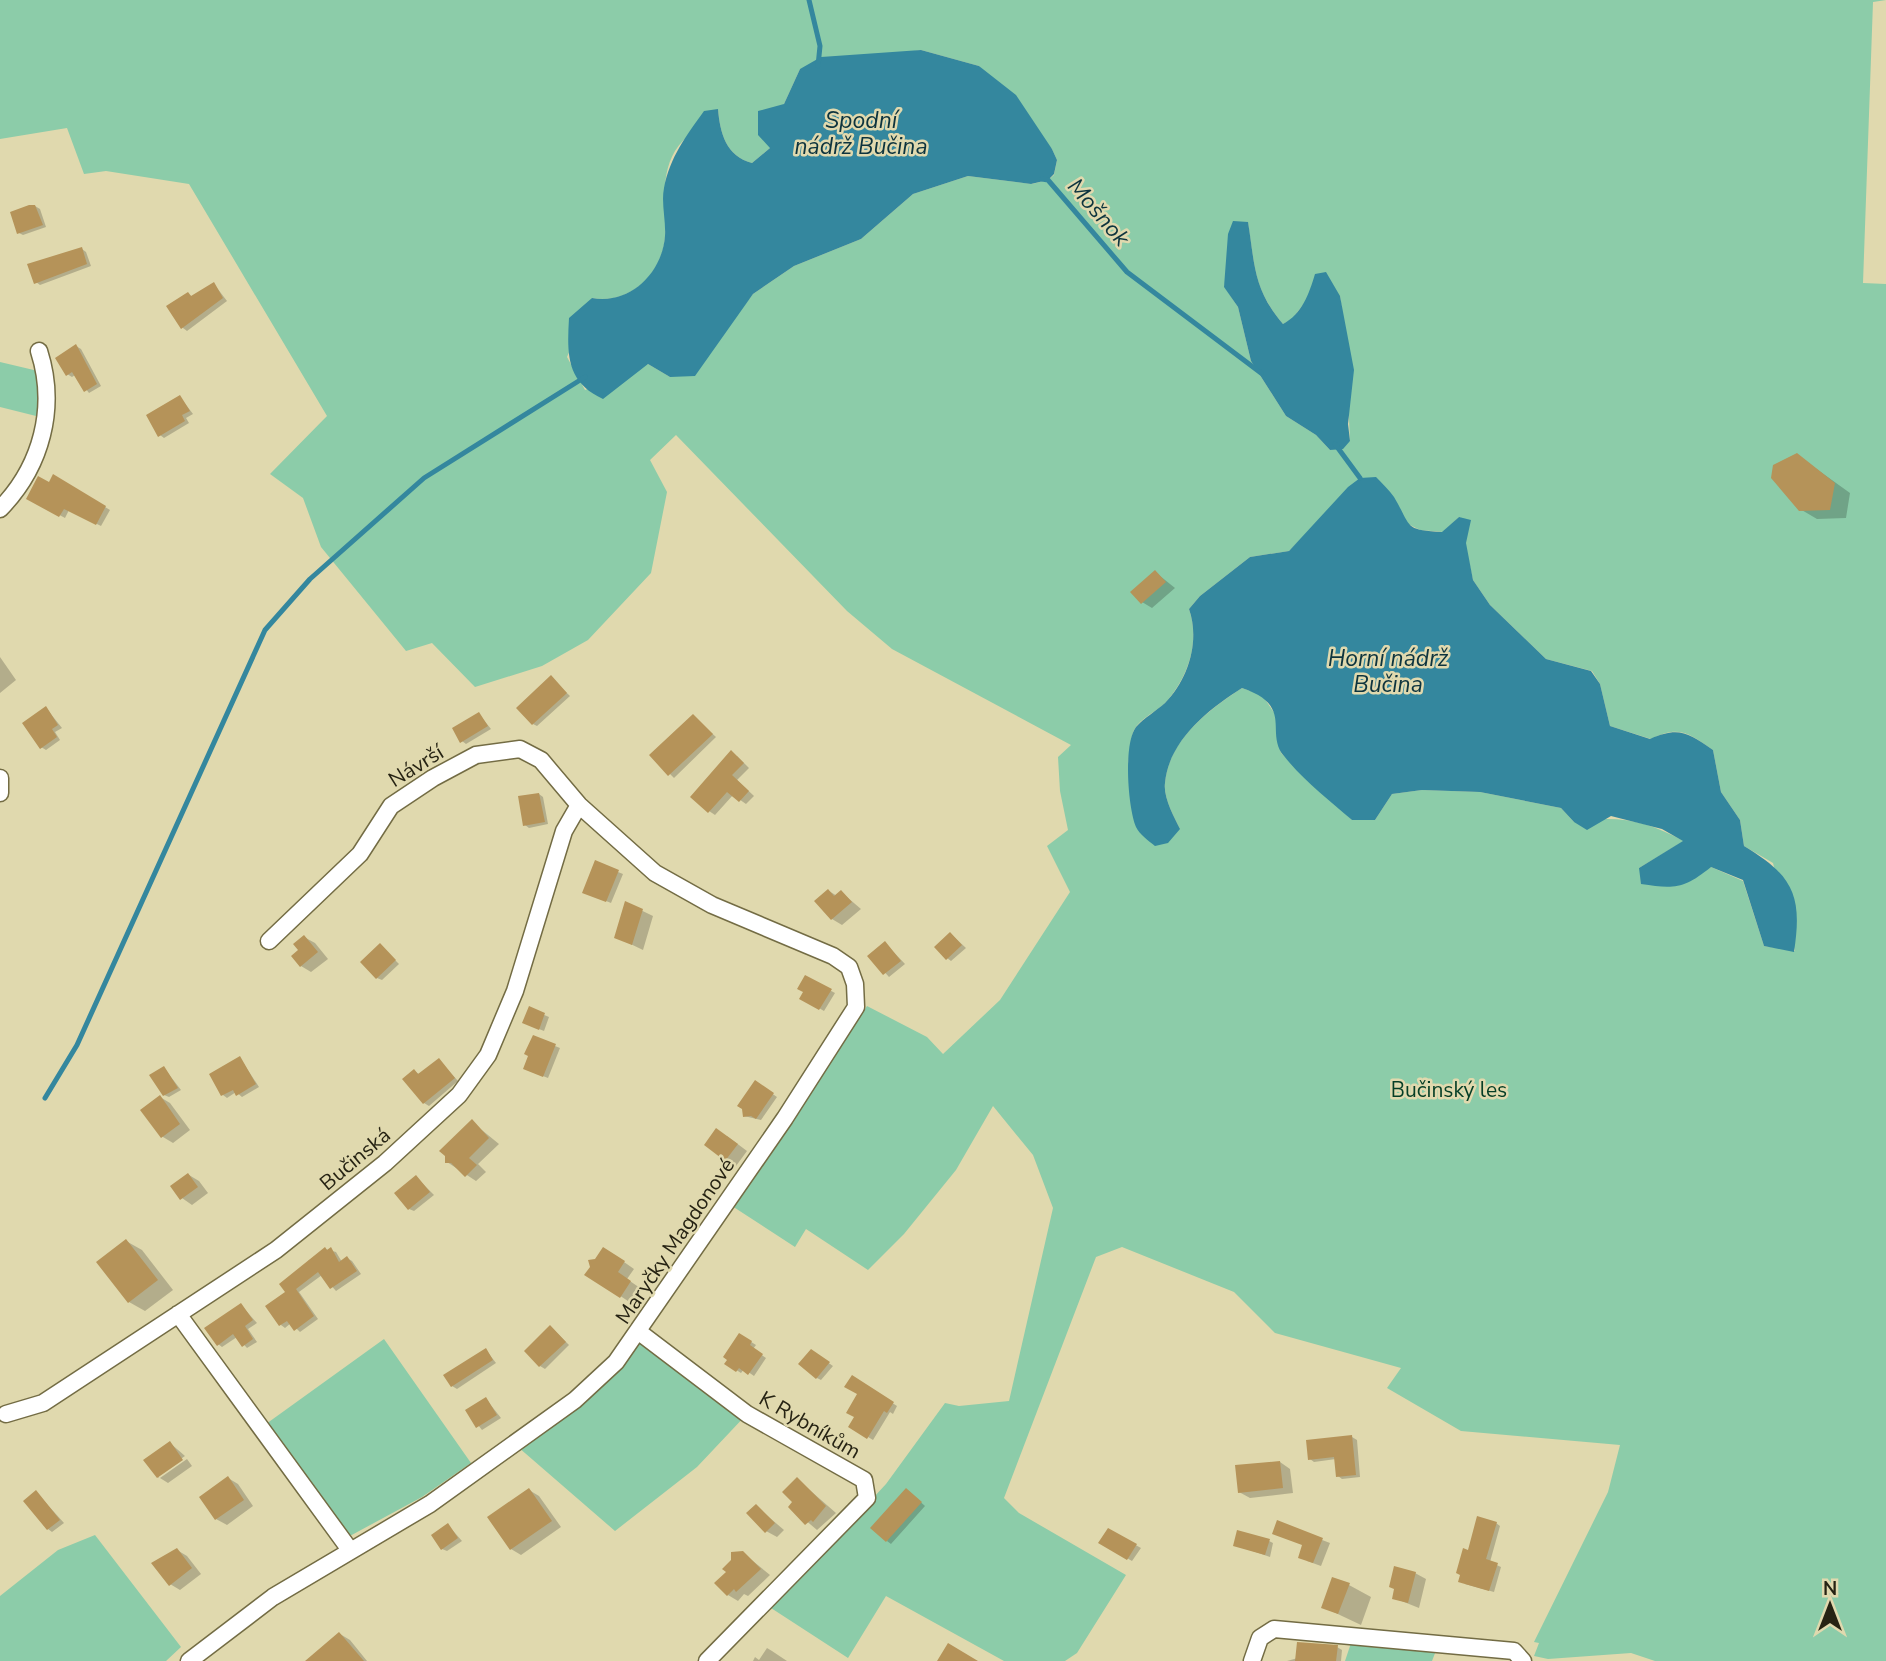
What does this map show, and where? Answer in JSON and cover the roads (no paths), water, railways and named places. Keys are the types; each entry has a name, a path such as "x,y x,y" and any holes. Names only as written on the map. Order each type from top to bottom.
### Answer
{"street":[{"path":"0,509 36,458 47,418 47,376 39,351"},
{"name":"Návrší","path":"269,941 360,854 391,806 476,755 520,749 541,760 579,805"},
{"path":"0,778 0,793"},
{"name":"Bučinská","path":"6,1414 43,1403 287,1241 385,1163 459,1095 488,1055 515,991 564,831 579,805"},
{"name":"Maryčky Magdonové","path":"189,1661 273,1597 430,1504 575,1401 616,1362 639,1332 856,1007 855,984 849,967 833,956 712,905 655,873 579,805"},
{"path":"178,1314 350,1550"},
{"name":"K Rybníkům","path":"639,1332 747,1414 864,1480 867,1498 707,1661"},
{"path":"1252,1661 1260,1637 1274,1629 1519,1656"}],"water":[{"name":"Spodní nádrž Bučina","path":"921,50 979,66 1016,95 1052,149 1057,160 1054,174 1048,180 1031,184 968,176 913,194 861,239 794,266 753,294 695,376 670,377 648,364 603,399 582,384 571,366 569,318 592,298 619,297 631,291 641,284 658,263 665,236 663,200 670,166 704,111 718,109 723,135 730,149 743,160 752,163 770,148 758,135 758,111 784,104 800,69 821,57"},
{"path":"1233,221 1248,222 1254,264 1261,288 1283,324 1300,309 1315,274 1326,272 1340,296 1354,370 1348,424 1350,441 1343,449 1330,450 1316,435 1286,416 1251,361 1238,307 1224,287 1228,234"},
{"name":"Horní nádrž Bučina","path":"1376,477 1392,494 1414,528 1442,532 1459,517 1471,520 1466,543 1473,580 1490,605 1546,659 1591,671 1600,684 1610,726 1650,739 1669,733 1683,733 1713,750 1721,792 1740,820 1744,846 1773,867 1790,888 1797,915 1794,952 1764,946 1743,880 1711,867 1693,880 1678,886 1641,884 1639,868 1683,841 1662,829 1611,816 1587,830 1574,822 1561,808 1480,792 1422,790 1392,794 1375,820 1352,820 1291,765 1279,747 1273,711 1268,703 1242,688 1204,716 1174,753 1168,767 1165,789 1180,829 1168,843 1155,846 1139,832 1133,818 1129,791 1129,747 1136,727 1165,703 1186,671 1193,646 1189,609 1200,596 1250,557 1289,551 1348,487 1360,478"}],"waterway":[{"name":"Mošnok","path":"809,0 820,46 818,66"},
{"name":"Mošnok","path":"1042,179 1048,180 1127,272 1261,373"},
{"path":"45,1098 77,1045 265,630 310,579 424,478 585,377"},
{"name":"Mošnok","path":"1335,444 1360,478"}],"park label":[{"name":"Bučinský les","path":"1449,1090"}]}
